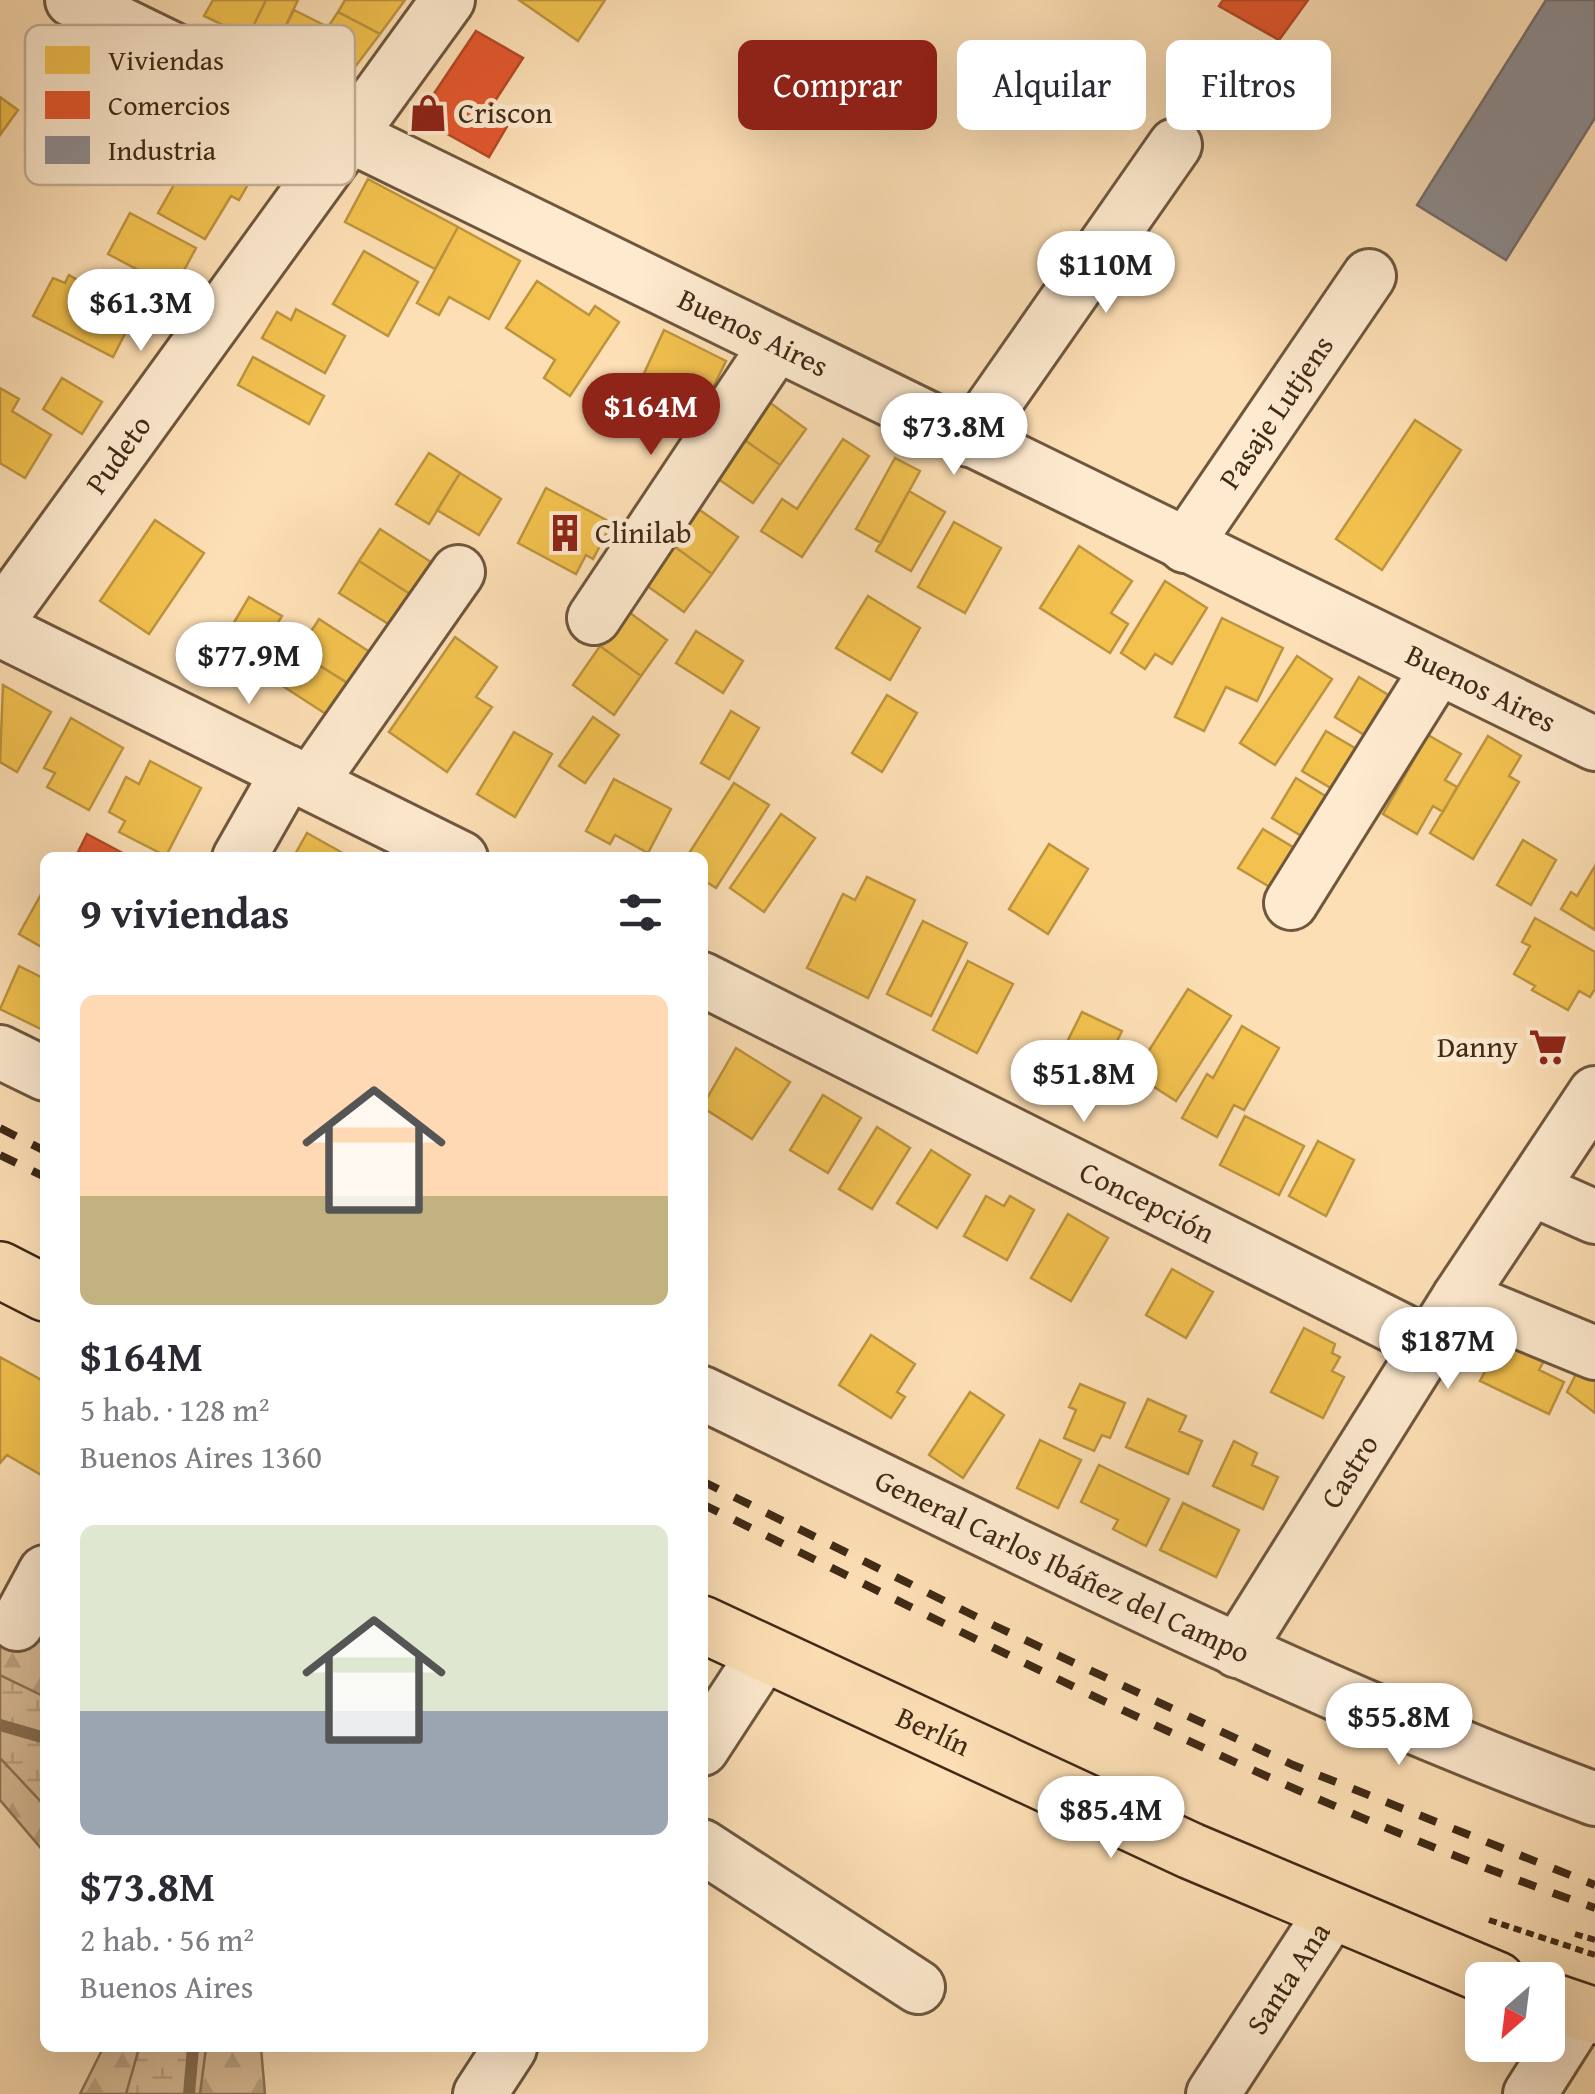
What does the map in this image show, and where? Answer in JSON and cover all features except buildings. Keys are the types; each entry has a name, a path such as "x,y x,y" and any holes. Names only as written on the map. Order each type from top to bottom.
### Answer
{"main road":[{"path":"0,1270 40,1290"},
{"name":"Berlín","path":"708,1627 1331,1913 1465,1967"}],"street":[{"name":"Buenos Aires","path":"72,0 122,25"},
{"name":"Pudeto","path":"355,128 448,0"},
{"name":"Buenos Aires","path":"355,141 1595,744"},
{"path":"969,440 1175,145"},
{"name":"Pudeto","path":"0,618 314,185"},
{"name":"Pasaje Lutjens","path":"1185,546 1369,276"},
{"path":"594,618 776,345"},
{"path":"243,852 458,572"},
{"path":"0,630 449,852"},
{"path":"1291,903 1438,668"},
{"name":"Concepción","path":"708,982 1429,1344"},
{"path":"0,1052 40,1072"},
{"name":"Castro","path":"1238,1651 1459,1296 1595,1093"},
{"path":"1532,1189 1595,1218"},
{"path":"1459,1296 1595,1354"},
{"name":"General Carlos Ibáñez del Campo","path":"708,1396 1238,1651 1440,1742 1595,1800"},
{"path":"17,1624 40,1581"},
{"path":"708,1739 764,1654"},
{"path":"708,1850 918,1987"},
{"name":"Santa Ana","path":"1212,2094 1331,1913"},
{"path":"1530,2094 1575,2009"},
{"path":"480,2094 507,2052"}],"path":[{"path":"1575,1934 1595,1940"}],"green space":[{"path":"14,1602 40,1627 40,1847 0,1800 0,1611"},
{"path":"0,1675 40,1695 40,1801 0,1758"},
{"path":"101,2052 261,2052 265,2094 80,2094"},
{"path":"138,2052 205,2052 200,2094 126,2094"}],"waterway":[{"path":"0,1725 40,1737"},
{"path":"189,2094 193,2052"}],"railway":[{"path":"0,1128 40,1148"},
{"path":"0,1155 40,1175"},
{"path":"708,1484 993,1625 1293,1765 1595,1885"},
{"path":"708,1507 1032,1667 1254,1771 1480,1866 1595,1908"}],"place":[{"name":"Criscon","path":"428,113"},
{"name":"Clinilab","path":"565,533"},
{"name":"Danny","path":"1548,1047"}]}
